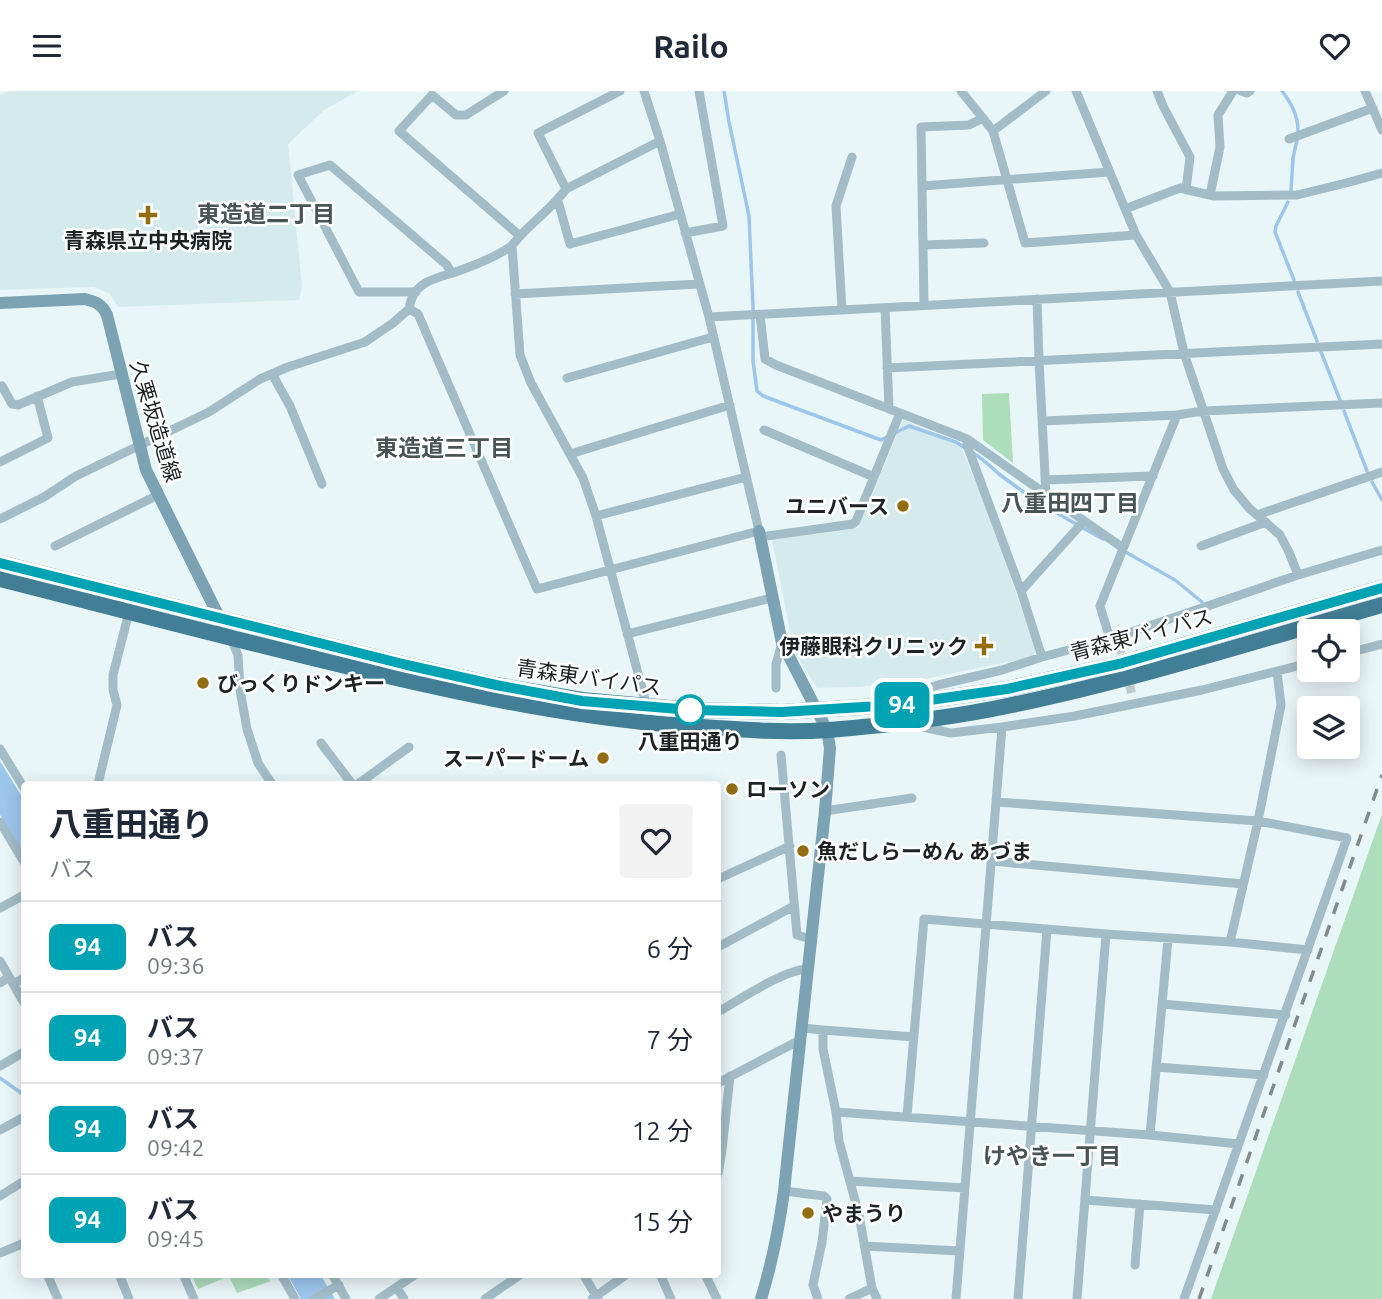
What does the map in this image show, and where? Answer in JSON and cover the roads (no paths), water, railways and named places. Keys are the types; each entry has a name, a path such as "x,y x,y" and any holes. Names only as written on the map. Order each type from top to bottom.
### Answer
{"highway":[{"name":"青森東バイパス","path":"0,563 496,685 582,701 691,710 782,712 895,705 1007,689 1119,664 1382,588"},
{"name":"青森東バイパス","path":"0,579 421,685 583,715 658,725 734,730 827,730 904,723 1012,705 1122,679 1382,605"}],"street":[{"path":"505,91 466,115 456,115 432,95 399,131 520,236"},
{"path":"566,189 538,133 620,91"},
{"path":"644,91 709,317 760,534 782,643 818,710 827,730 830,748 784,1191 770,1271 761,1299"},
{"path":"685,233 723,226 699,91"},
{"path":"961,91 993,131 1025,243 1136,235"},
{"path":"993,131 1046,91"},
{"path":"1076,91 1136,235 1170,292 1184,353 1223,469 1249,508 1280,535 1298,575"},
{"path":"1157,91 1190,157 1186,190"},
{"path":"1210,195 1220,147 1218,115 1233,91"},
{"path":"1241,91 1250,91"},
{"path":"1366,91 1382,129"},
{"path":"1289,139 1373,107"},
{"path":"924,305 921,127 969,125 983,118"},
{"path":"0,519 44,497 76,476 209,412 260,379 365,342 410,309 411,299 419,287 433,278 482,262 512,246 558,201 566,189 660,142"},
{"path":"842,310 836,206 852,157"},
{"path":"416,292 359,292 298,175 330,165 447,265 451,273"},
{"path":"922,186 1109,172"},
{"path":"1125,209 1180,188 1210,195 1297,195 1382,173"},
{"path":"558,201 570,244 680,214"},
{"path":"923,245 984,243"},
{"path":"512,246 520,355 531,383 583,478 611,569 647,707"},
{"path":"709,317 1382,281"},
{"path":"515,294 699,284"},
{"name":"久栗坂造道線","path":"0,303 85,299 103,307 146,470 229,637"},
{"path":"1037,299 1046,494"},
{"path":"885,308 889,409"},
{"path":"410,309 418,314 537,589 760,534 853,524 900,413"},
{"path":"760,315 765,359 967,439 1123,548"},
{"path":"567,378 713,337"},
{"path":"887,368 1382,344"},
{"path":"0,387 2,386 12,404 18,405 72,382 121,374"},
{"path":"272,374 290,406 322,484"},
{"path":"0,463 48,437 37,396"},
{"path":"1043,421 1382,403"},
{"path":"570,454 730,405"},
{"path":"1116,641 1100,606 1177,415"},
{"path":"764,430 874,477"},
{"path":"967,439 1042,657"},
{"path":"1257,515 1382,472"},
{"path":"1045,480 1153,476"},
{"path":"596,516 746,477"},
{"path":"55,546 158,495"},
{"path":"1021,591 1084,521"},
{"path":"1201,546 1266,522"},
{"path":"895,705 908,695 926,688 1002,670 1042,657 1116,641 1298,575 1382,550"},
{"path":"627,634 772,598"},
{"path":"99,781 117,705 113,675 129,612"},
{"path":"229,637 238,655 240,690 247,729 258,762 270,781"},
{"path":"776,688 776,664 782,643"},
{"path":"1360,650 1382,644"},
{"path":"904,723 951,733 1002,727 1075,716 1133,699 1202,690 1297,666"},
{"path":"1230,942 1281,705 1277,672"},
{"path":"956,1299 1002,727"},
{"path":"321,743 350,781"},
{"path":"362,781 409,747"},
{"path":"0,749 21,783"},
{"path":"781,755 797,935 811,939"},
{"path":"825,811 912,798"},
{"path":"996,802 1258,821 1347,838 1184,1299"},
{"path":"0,822 21,857"},
{"path":"721,878 790,846"},
{"path":"992,861 1243,884"},
{"path":"0,908 21,897"},
{"path":"721,945 794,906"},
{"path":"907,1117 924,919 1308,950"},
{"path":"1018,1299 1047,929"},
{"path":"1077,1299 1106,935"},
{"path":"1150,1135 1168,939"},
{"path":"0,961 21,998"},
{"path":"721,1010 780,977 798,969 808,969"},
{"path":"0,983 21,979"},
{"path":"1162,1004 1286,1015"},
{"path":"721,1081 801,1034 823,1030 914,1037"},
{"path":"823,1030 823,1049 839,1141 859,1215 872,1288 877,1299"},
{"path":"0,1066 21,1054"},
{"path":"1156,1067 1264,1075"},
{"path":"721,1143 730,1076"},
{"path":"836,1112 1239,1144"},
{"path":"0,1130 21,1119"},
{"path":"850,1181 965,1188"},
{"path":"0,1196 21,1183"},
{"path":"784,1191 824,1196 827,1199 813,1285 818,1299"},
{"path":"1085,1200 1216,1210"},
{"path":"1135,1265 1140,1204"},
{"path":"0,1253 21,1245"},
{"path":"864,1247 960,1251"},
{"path":"49,1278 58,1299"},
{"path":"121,1278 129,1299"},
{"path":"185,1278 194,1299"},
{"path":"283,1278 295,1299"},
{"path":"333,1278 336,1287 346,1299"},
{"path":"379,1299 411,1278"},
{"path":"485,1299 516,1278"},
{"path":"585,1278 596,1298 623,1278"},
{"path":"662,1278 671,1299"},
{"path":"707,1278 717,1299"},
{"path":"314,1299 336,1287"},
{"path":"397,1288 404,1299"},
{"path":"849,1299 872,1288"}],"water":[{"path":"0,761 21,795 21,850 0,815"},
{"path":"289,1278 322,1278 335,1299 301,1299"}],"waterway":[{"path":"724,91 749,216 753,361 757,391 763,396 881,440 909,426 956,442 967,449"},
{"path":"1282,91 1293,109 1298,131"},
{"path":"1291,191 1297,140"},
{"path":"1288,202 1275,232 1294,280"},
{"path":"1298,292 1317,341"},
{"path":"1321,352 1340,400"},
{"path":"1344,411 1367,471"},
{"path":"973,453 1024,492 1103,539"},
{"path":"1372,482 1382,500"},
{"path":"1122,550 1175,580 1202,602"},
{"path":"0,1078 21,1093"}],"tunnel":[{"path":"1119,645 1132,694"}],"railway":[{"path":"1199,1299 1382,775"}],"place":[{"name":"青森県立中央病院","path":"148,215"},
{"name":"ユニバース","path":"903,506"},
{"name":"伊藤眼科クリニック","path":"984,646"},
{"name":"びっくりドンキー","path":"203,683"},
{"name":"八重田通り","path":"690,710"},
{"name":"スーパードーム","path":"603,758"},
{"name":"ローソン","path":"732,789"},
{"name":"魚だしらーめん あづま","path":"803,851"},
{"name":"やまうり","path":"808,1213"}],"district":[{"name":"東造道二丁目","path":"266,213"},
{"name":"東造道三丁目","path":"444,447"},
{"name":"八重田四丁目","path":"1070,502"},
{"name":"けやき一丁目","path":"1052,1155"}]}
